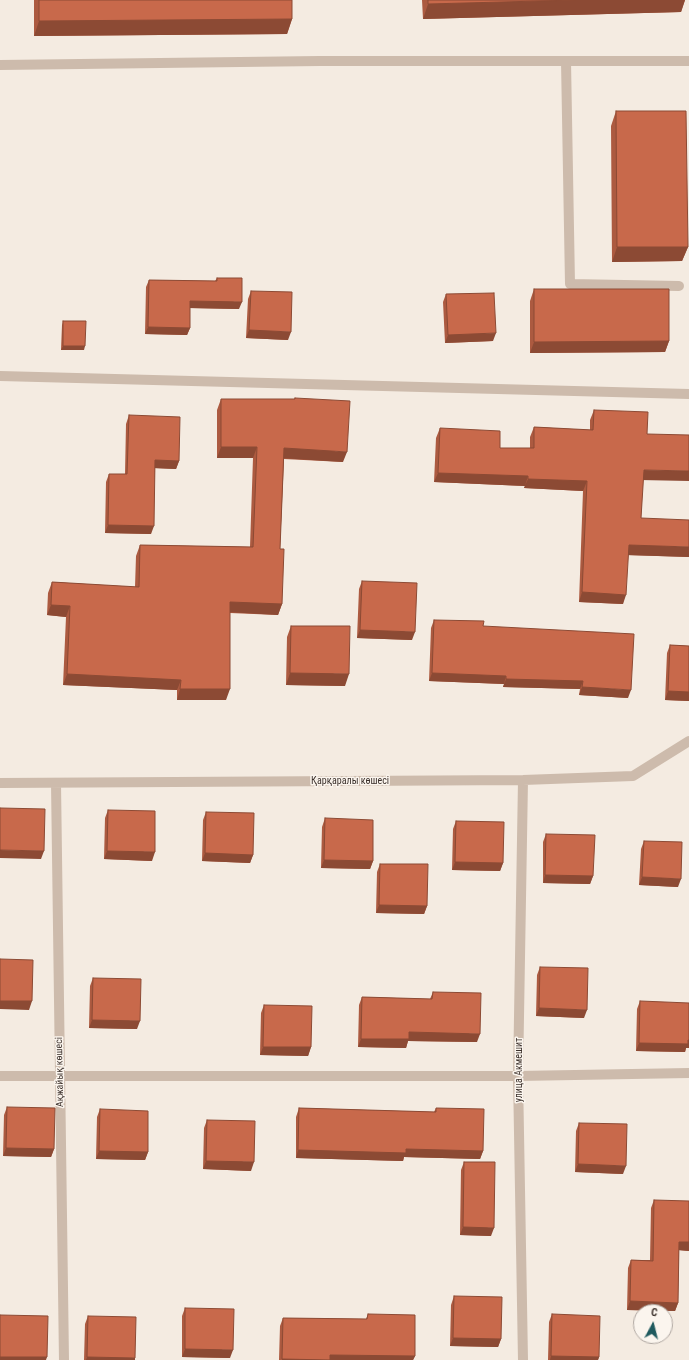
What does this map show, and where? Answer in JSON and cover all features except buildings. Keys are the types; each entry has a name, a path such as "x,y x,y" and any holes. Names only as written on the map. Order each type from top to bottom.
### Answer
{"street":[{"path":"0,65 320,61 689,61"},
{"path":"566,61 570,284 678,286"},
{"path":"0,376 689,394"},
{"name":"Қарқаралы көшесі","path":"0,783 56,784 523,780 633,776 689,740"},
{"name":"улица Акмешит","path":"523,780 518,1076 523,1360"},
{"name":"Ақжайық көшесі","path":"56,784 64,1360"},
{"path":"0,1076 518,1076 689,1073"}]}
